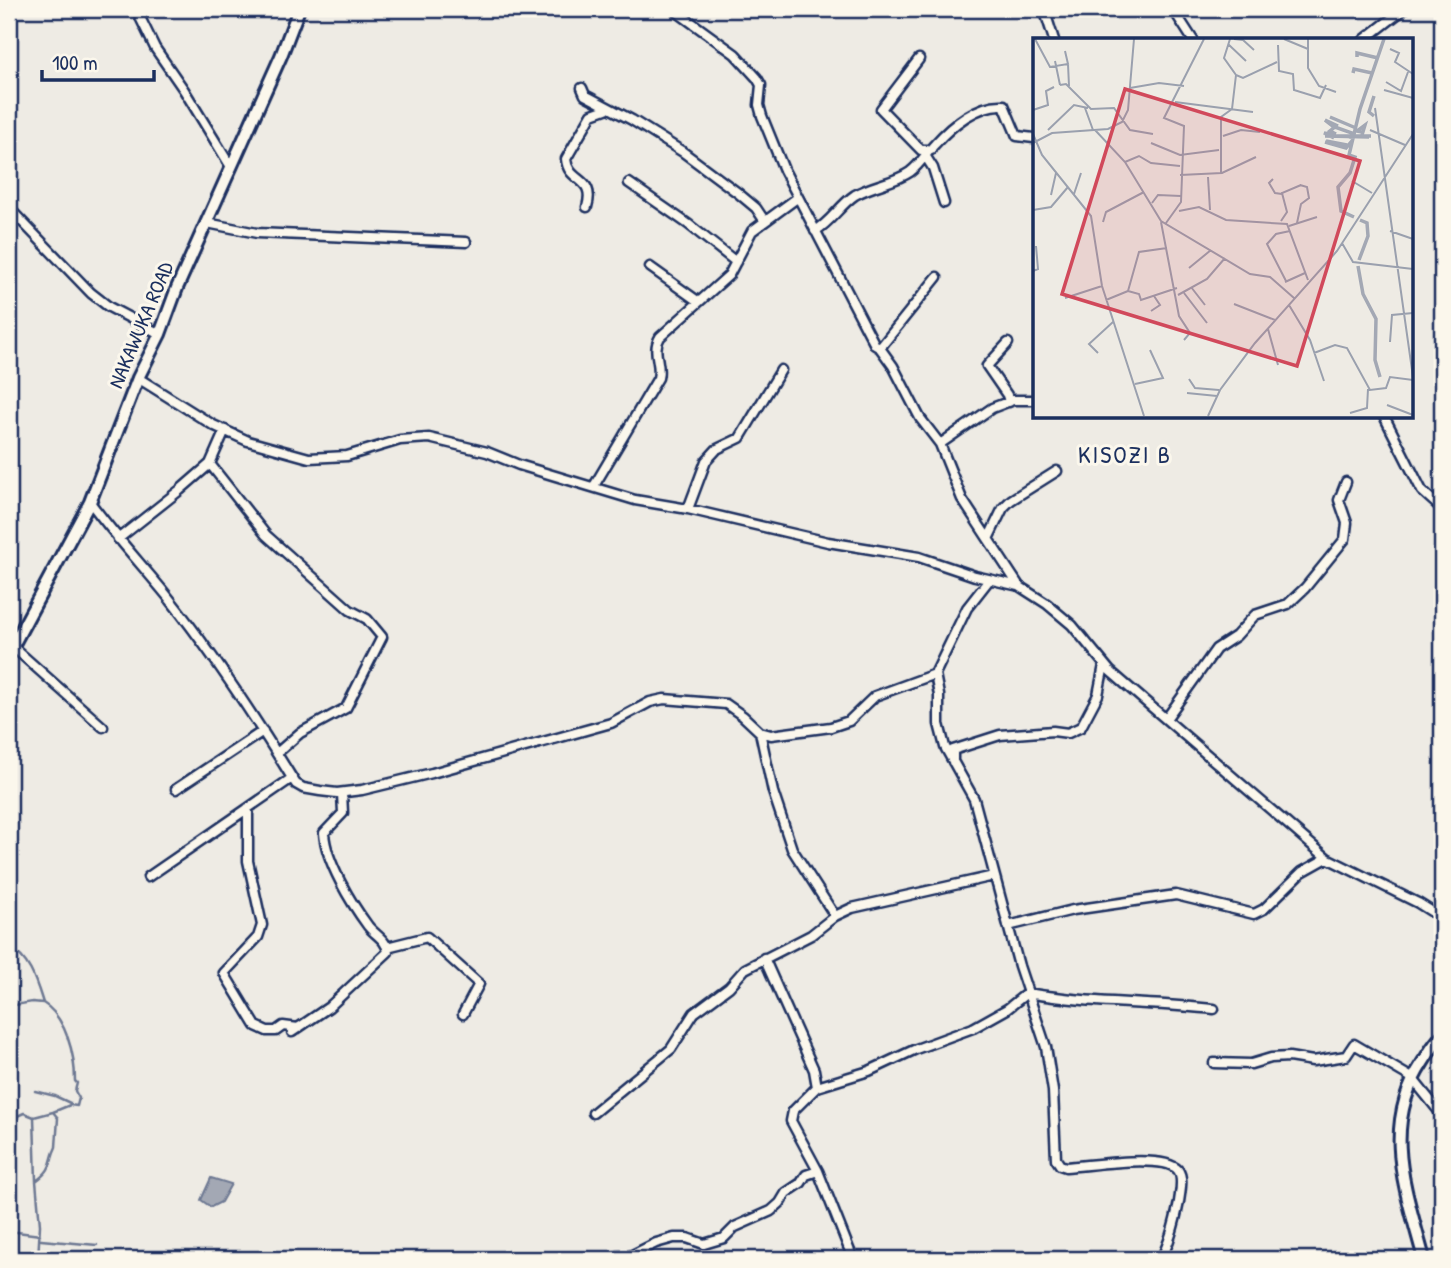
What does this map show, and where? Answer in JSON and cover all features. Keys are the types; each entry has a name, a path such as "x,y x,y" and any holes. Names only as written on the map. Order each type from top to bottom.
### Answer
{"main road":[{"name":"NAKAWUKA ROAD","path":"10,650 90,502 138,378 160,334 177,288 281,57 299,9"},
{"path":"1424,1259 1399,1153 1398,1136 1404,1098 1412,1079 1442,1036"}],"street":[{"path":"136,9 155,48 231,167"},
{"path":"673,9 735,54 757,78 761,85 759,105 762,116 797,198 849,300 875,345 880,348 906,388 920,418 940,444 962,499 1019,586"},
{"path":"1173,9 1193,38"},
{"path":"1367,38 1404,9"},
{"path":"1045,12 1053,38"},
{"path":"919,59 881,109 928,154 944,203"},
{"path":"582,88 585,95 683,152 738,193 764,220"},
{"path":"815,232 858,194 903,176 959,121 996,105 1004,105 1017,136 1033,138"},
{"path":"587,207 589,188 569,171 566,159 592,114 606,108"},
{"path":"629,183 736,262"},
{"path":"594,486 658,378 660,368 655,355 660,337 729,275 752,231 797,198"},
{"path":"9,208 91,293 109,307 160,334"},
{"path":"206,223 270,234 466,242"},
{"path":"650,268 699,302"},
{"path":"880,348 937,276"},
{"path":"1008,343 987,366 1009,402"},
{"path":"688,509 706,461 717,449 740,438 781,370"},
{"path":"138,378 213,425 248,441 309,458 346,456 401,440 429,438 487,452 519,465 635,500 688,509 828,542 919,557 989,580 1019,586 1072,625 1104,665 1327,858 1418,903 1442,918"},
{"path":"940,444 992,408 1009,402 1033,400"},
{"path":"1385,418 1422,491 1442,509"},
{"path":"118,539 209,464 225,430"},
{"path":"209,464 266,535 350,610 367,619 382,637 346,708 300,733 276,753"},
{"path":"989,537 1003,508 1011,500 1057,471"},
{"path":"1166,719 1216,649 1236,636 1255,615 1288,604 1305,588 1345,539 1347,523 1339,500 1346,482"},
{"path":"90,502 168,596 296,784 303,788 342,793 432,774 611,723 657,699 726,705 760,732 771,735 844,724 875,696 935,674"},
{"path":"1000,582 1009,567"},
{"path":"989,580 967,608 935,674 939,695 940,736 974,799 1027,993 1046,1047 1053,1091 1054,1149 1060,1165 1066,1167 1158,1161 1177,1169 1181,1189 1178,1207 1161,1259"},
{"path":"10,650 103,727"},
{"path":"953,762 953,750 1000,735 1053,731 1068,733 1080,727 1098,695 1104,665"},
{"path":"176,789 262,731"},
{"path":"760,732 773,792 792,849 835,916"},
{"path":"148,877 292,778"},
{"path":"342,793 343,813 324,833 328,853 358,912 387,947"},
{"path":"247,808 248,861 262,925 258,937 224,973 256,1027 267,1031 276,1031 283,1027 296,1030 338,999 384,957 387,947"},
{"path":"1008,926 1073,910 1175,895 1254,914 1264,909 1302,872 1327,858"},
{"path":"593,1113 671,1049 694,1013 703,1004 729,987 745,970 811,935 835,916 886,899 994,876"},
{"path":"387,947 427,937 479,984 463,1014"},
{"path":"764,958 814,1070 817,1087"},
{"path":"853,1259 818,1171 791,1115 817,1087 869,1071 916,1049 972,1028 1007,1009 1027,993 1070,1000 1214,1009"},
{"path":"1214,1063 1251,1064 1271,1058 1289,1057 1313,1060 1335,1058 1346,1056 1354,1044 1412,1079 1442,1115"},
{"path":"618,1256 630,1256 656,1243 674,1238 687,1238 704,1244 724,1238 735,1227 771,1211 806,1175 818,1171"}],"shaded area":[{"path":"211,1178 231,1184 221,1202 211,1207 201,1200"}],"waterway":[{"path":"9,947 27,964 43,1003 58,1017 68,1037 77,1083 75,1091 79,1098 77,1106 70,1105 53,1112 58,1118 56,1147 49,1168 36,1181 40,1225 38,1259"},
{"path":"9,1006 43,1003"},
{"path":"35,1091 70,1103"},
{"path":"34,1117 53,1112"},
{"path":"10,1146 15,1117 24,1113 34,1117 36,1181"},
{"path":"9,1231 40,1235"},
{"path":"41,1240 97,1245"}],"district":[{"name":"KISOZI B","path":"1125,455"}]}
